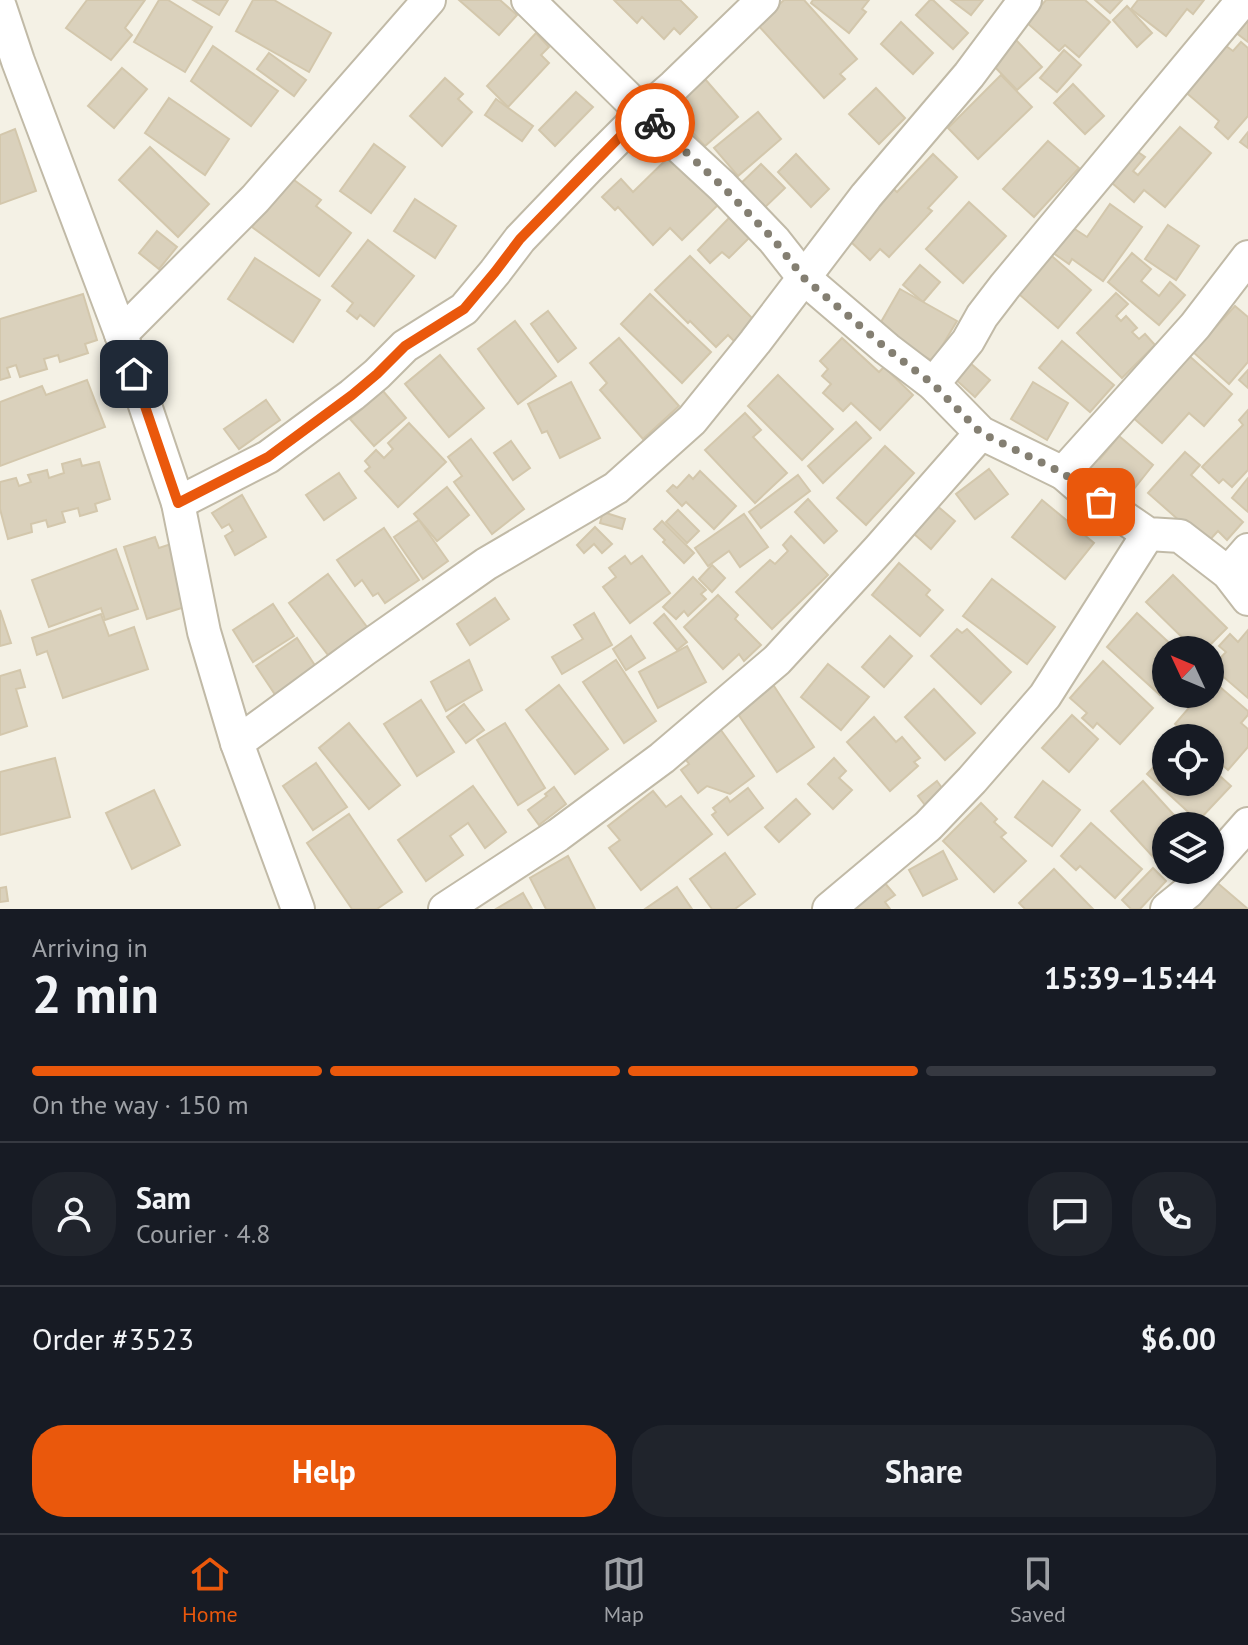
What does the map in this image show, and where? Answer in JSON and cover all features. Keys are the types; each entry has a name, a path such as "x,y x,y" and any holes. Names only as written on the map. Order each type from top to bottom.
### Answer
{"street":[{"path":"13,0 0,6 9,64 121,334 178,503 204,632 237,743 298,909"},
{"path":"121,334 255,199 429,0"},
{"path":"528,0 722,186 774,240 804,278 933,384 981,433 1063,473 1148,534 1180,536 1238,562 1248,599"},
{"path":"178,503 268,457 352,395 405,346 464,309 520,239 643,113 763,0"},
{"path":"237,743 486,564 616,488 692,420 866,196 969,75 1025,0"},
{"path":"933,384 968,341 1005,286 1243,0"},
{"path":"1063,473 1195,326 1248,257"},
{"path":"445,909 558,835 650,767 777,660 981,433"},
{"path":"829,909 928,826 1045,696 1148,534"},
{"path":"1224,851 1248,824"},
{"path":"1167,909 1195,884"}],"building":[{"path":"87,0 145,0 125,28 132,35 111,60 66,28"},
{"path":"159,0 168,0 212,27 185,72 134,42"},
{"path":"193,0 228,0 219,15"},
{"path":"253,0 274,0 331,33 309,72 236,31"},
{"path":"459,0 500,0 517,15 499,35"},
{"path":"614,0 680,0 697,17 680,34 674,28 664,39 642,17 637,23"},
{"path":"784,0 804,0 857,59 840,74 845,79 824,98 757,24"},
{"path":"813,0 869,0 862,9 866,12 849,33 811,3"},
{"path":"930,0 968,33 953,49 916,15"},
{"path":"951,0 983,0 971,15"},
{"path":"1046,0 1085,0 1110,22 1079,57 1065,45 1059,51 1026,22"},
{"path":"1095,0 1122,0 1110,13"},
{"path":"1138,0 1204,0 1193,14 1187,9 1166,36 1131,9"},
{"path":"1127,6 1152,33 1137,47 1113,20"},
{"path":"1248,6 1248,42 1230,28"},
{"path":"901,22 933,53 913,74 881,44"},
{"path":"536,33 549,47 541,55 549,63 508,107 487,86"},
{"path":"1016,40 1042,67 1017,90 991,63"},
{"path":"1241,42 1248,48 1248,116 1228,139 1215,127 1219,121 1182,89 1222,43 1233,51"},
{"path":"213,46 278,91 251,126 191,81"},
{"path":"1064,50 1081,65 1057,92 1040,78"},
{"path":"269,53 306,80 294,96 257,69"},
{"path":"122,68 147,89 114,128 88,106"},
{"path":"1001,75 1032,107 978,159 948,128"},
{"path":"445,78 463,94 458,99 472,112 442,146 410,116"},
{"path":"705,79 738,117 705,146 671,109"},
{"path":"1073,84 1104,116 1085,134 1054,103"},
{"path":"876,88 905,118 879,144 849,114"},
{"path":"576,92 593,107 555,146 539,130"},
{"path":"169,98 229,139 205,175 145,133"},
{"path":"496,99 533,126 522,141 485,115"},
{"path":"758,112 781,139 738,176 714,148"},
{"path":"1180,127 1211,153 1165,207 1144,190 1134,202 1105,177 1131,147 1145,157 1133,171 1138,175"},
{"path":"15,129 36,191 0,204 0,135"},
{"path":"1248,132 1248,148 1240,142"},
{"path":"1048,141 1079,168 1034,217 1003,189"},
{"path":"374,144 405,167 371,213 340,191"},
{"path":"150,147 209,204 178,237 119,180"},
{"path":"673,153 720,203 682,240 670,228 653,245 618,207 615,210 602,197 621,179 633,192"},
{"path":"796,154 829,189 811,207 778,172"},
{"path":"933,154 957,177 928,208 932,211 889,257 880,249 870,260 849,240 888,184 897,192"},
{"path":"761,164 785,188 758,214 734,190"},
{"path":"290,177 321,200 316,206 351,233 319,276 252,227"},
{"path":"415,199 456,226 435,258 394,231"},
{"path":"969,202 1006,236 963,283 926,249"},
{"path":"1110,204 1142,227 1103,281 1072,259 1069,264 1049,250 1067,224 1087,237"},
{"path":"729,218 749,238 729,258 722,252 710,263 698,250"},
{"path":"1168,225 1199,246 1176,280 1145,259"},
{"path":"157,231 177,247 159,269 139,253"},
{"path":"368,240 414,276 374,326 360,315 357,319 347,311 353,303 332,286"},
{"path":"1046,251 1091,290 1058,328 1012,288"},
{"path":"1132,253 1151,269 1141,281 1159,296 1170,282 1185,295 1159,325 1108,282"},
{"path":"690,256 755,321 734,341 728,335 716,347 655,290"},
{"path":"255,258 320,300 293,342 228,299"},
{"path":"920,265 940,282 923,302 903,285"},
{"path":"900,289 957,321 933,361 877,329"},
{"path":"1116,293 1128,304 1116,316 1121,321 1126,316 1137,328 1132,332 1139,339 1145,334 1155,345 1122,378 1077,333"},
{"path":"83,294 97,340 85,344 88,353 60,362 58,355 44,359 47,369 20,377 16,365 7,368 10,377 0,380 0,319"},
{"path":"650,294 711,352 682,383 621,324"},
{"path":"1235,306 1248,317 1248,362 1229,384 1193,352"},
{"path":"548,311 576,348 558,362 531,324"},
{"path":"515,321 556,376 518,404 478,349"},
{"path":"619,338 679,406 643,439 600,390 607,383 590,363"},
{"path":"842,338 879,372 884,367 913,395 880,430 851,403 843,411 823,393 831,384 822,376 828,369 820,361"},
{"path":"1062,341 1114,385 1090,412 1039,368"},
{"path":"1186,353 1232,394 1204,426 1189,413 1162,443 1131,416"},
{"path":"440,355 484,408 449,437 405,384"},
{"path":"969,362 990,380 975,397 954,378"},
{"path":"1248,370 1248,388 1239,380"},
{"path":"778,375 833,429 802,460 748,406"},
{"path":"87,380 105,427 0,466 0,402 42,386 46,395"},
{"path":"571,382 600,438 560,458 547,431 542,433 528,404"},
{"path":"1033,382 1068,403 1047,440 1011,419"},
{"path":"383,391 406,418 374,446 350,419"},
{"path":"266,400 280,420 239,449 224,429"},
{"path":"1248,410 1248,470 1232,487 1223,479 1219,483 1202,467 1243,425 1239,420"},
{"path":"745,413 761,430 753,437 787,473 755,503 705,450"},
{"path":"856,422 871,438 823,483 808,466"},
{"path":"409,423 446,462 398,507 365,471 370,467 365,461 376,450 384,458 393,449 388,443"},
{"path":"1119,436 1153,465 1133,490 1124,482 1114,494 1083,469 1095,455 1100,459"},
{"path":"471,439 524,509 492,534 454,482 462,476 448,457"},
{"path":"511,441 530,468 513,480 494,453"},
{"path":"885,446 914,473 866,525 837,498"},
{"path":"1185,452 1200,465 1191,475 1243,522 1227,540 1218,531 1206,544 1148,493"},
{"path":"80,459 82,466 99,462 110,499 95,504 97,511 80,516 78,508 62,512 65,522 48,527 46,520 31,524 32,532 8,539 0,509 0,482 16,478 19,486 31,482 28,475 47,470 49,478 64,473 62,464"},
{"path":"989,469 1008,494 975,519 956,494"},
{"path":"700,471 736,506 714,529 686,502 682,506 667,491 673,485 677,488 689,475 693,479"},
{"path":"339,473 356,498 324,520 306,495"},
{"path":"798,475 810,491 761,528 749,512"},
{"path":"1248,478 1248,512 1232,498"},
{"path":"447,487 469,515 437,541 414,514"},
{"path":"242,495 266,537 235,555 225,536 233,531 229,524 222,528 212,513"},
{"path":"808,499 837,531 824,543 795,512"},
{"path":"929,499 955,521 931,549 905,526"},
{"path":"1042,500 1094,543 1065,579 1012,537"},
{"path":"678,510 699,531 687,543 666,522"},
{"path":"603,512 625,519 622,529 600,523"},
{"path":"744,514 768,547 740,567 729,551 708,566 695,548"},
{"path":"419,520 448,561 423,579 394,537"},
{"path":"662,521 694,553 684,563 654,529"},
{"path":"595,527 612,544 602,553 594,544 584,553 577,545"},
{"path":"384,528 419,580 385,603 378,593 373,596 362,580 355,586 337,560"},
{"path":"791,536 828,575 772,629 736,592 770,560 775,564 788,551 783,545"},
{"path":"155,537 159,548 174,543 194,604 147,619 124,547"},
{"path":"116,549 138,609 105,620 101,608 49,627 32,580"},
{"path":"625,556 631,564 642,556 670,593 630,623 603,587 616,577 609,568"},
{"path":"899,563 930,590 926,595 943,610 920,636 872,595"},
{"path":"712,565 725,578 712,592 699,579"},
{"path":"328,574 367,627 328,655 289,603"},
{"path":"1173,575 1227,628 1219,636 1181,636 1146,602"},
{"path":"693,577 706,590 701,594 706,599 688,616 684,611 676,619 663,607"},
{"path":"992,579 1055,627 1027,664 963,616"},
{"path":"718,595 738,615 735,619 761,645 744,661 739,654 723,669 684,627"},
{"path":"495,598 509,619 470,645 457,624"},
{"path":"273,604 294,636 253,662 233,630"},
{"path":"0,610 11,643 0,646"},
{"path":"594,613 612,645 562,674 552,657 583,639 574,625"},
{"path":"1137,613 1162,636 1152,636 1152,688 1107,647"},
{"path":"101,614 109,636 134,627 148,669 63,698 47,651 37,655 32,638"},
{"path":"664,614 687,642 677,650 654,623"},
{"path":"957,629 962,633 967,629 1011,672 981,704 931,656"},
{"path":"1248,630 1248,698 1224,677 1224,641 1230,634 1238,642"},
{"path":"631,636 645,658 626,670 613,649"},
{"path":"890,636 912,656 884,687 862,667"},
{"path":"297,638 316,667 276,696 256,666"},
{"path":"687,646 706,682 658,708 639,672"},
{"path":"469,660 482,690 446,711 431,682"},
{"path":"616,660 656,721 624,743 583,682"},
{"path":"1103,661 1153,708 1120,744 1097,723 1093,728 1082,718 1087,713 1070,698"},
{"path":"828,664 869,697 841,730 801,697"},
{"path":"20,670 25,687 16,689 27,726 0,735 0,676"},
{"path":"770,680 814,747 777,772 732,705"},
{"path":"559,685 608,749 575,774 526,710"},
{"path":"934,689 975,733 945,760 905,717"},
{"path":"1224,690 1248,711 1241,723 1248,729 1248,747 1228,770 1224,766 1224,724 1175,724 1189,708 1224,708"},
{"path":"421,700 454,752 417,776 384,724"},
{"path":"464,704 484,730 466,743 447,717"},
{"path":"1072,715 1098,739 1069,772 1042,748"},
{"path":"874,717 896,742 902,737 920,758 914,762 918,766 890,791 847,742"},
{"path":"349,723 400,785 369,809 319,748"},
{"path":"505,723 545,788 518,805 477,740"},
{"path":"718,726 754,776 730,794 707,786 698,793 681,770 689,764 681,753"},
{"path":"55,758 70,817 0,835 0,772"},
{"path":"834,758 846,771 839,778 852,790 833,809 808,784"},
{"path":"316,763 347,807 313,830 283,786"},
{"path":"1224,780 1231,786 1224,793"},
{"path":"937,781 950,799 932,814 918,796"},
{"path":"1043,781 1080,810 1052,846 1015,817"},
{"path":"1143,781 1152,791 1152,796 1157,796 1171,812 1152,812 1152,856 1111,811"},
{"path":"473,786 506,832 485,848 468,823 450,836 463,855 426,881 398,840"},
{"path":"554,787 566,804 539,825 528,810"},
{"path":"748,788 763,808 728,835 712,815 716,812 713,808 727,797 730,802"},
{"path":"154,790 180,845 132,869 106,813"},
{"path":"653,791 666,807 681,796 712,834 641,890 609,848 620,840 608,826"},
{"path":"1171,796 1222,796 1206,812 1188,812"},
{"path":"796,799 810,814 779,842 765,827"},
{"path":"981,803 1006,833 1001,837 1026,861 994,892 943,841"},
{"path":"349,814 402,892 377,909 352,909 307,843"},
{"path":"1091,823 1142,869 1115,898 1080,866 1076,870 1061,856"},
{"path":"943,851 957,879 923,896 909,870"},
{"path":"725,853 755,894 735,909 712,909 690,879"},
{"path":"568,856 595,909 546,909 530,878"},
{"path":"1054,869 1093,909 1025,909 1019,903"},
{"path":"1152,869 1152,884 1163,884 1140,909 1131,909 1122,900"},
{"path":"884,882 895,895 885,902 890,909 843,909"},
{"path":"1211,884 1219,884 1248,909 1189,909"},
{"path":"6,887 8,901 0,902 0,888"},
{"path":"677,887 692,909 645,909"},
{"path":"523,893 532,909 496,909"}],"way so far":[{"path":"655,123 774,240 804,278 933,384 981,433 1063,473 1101,502"}],"route":[{"path":"134,374 178,503 268,457 352,395 405,346 464,309 520,239 643,113 655,123"}]}
